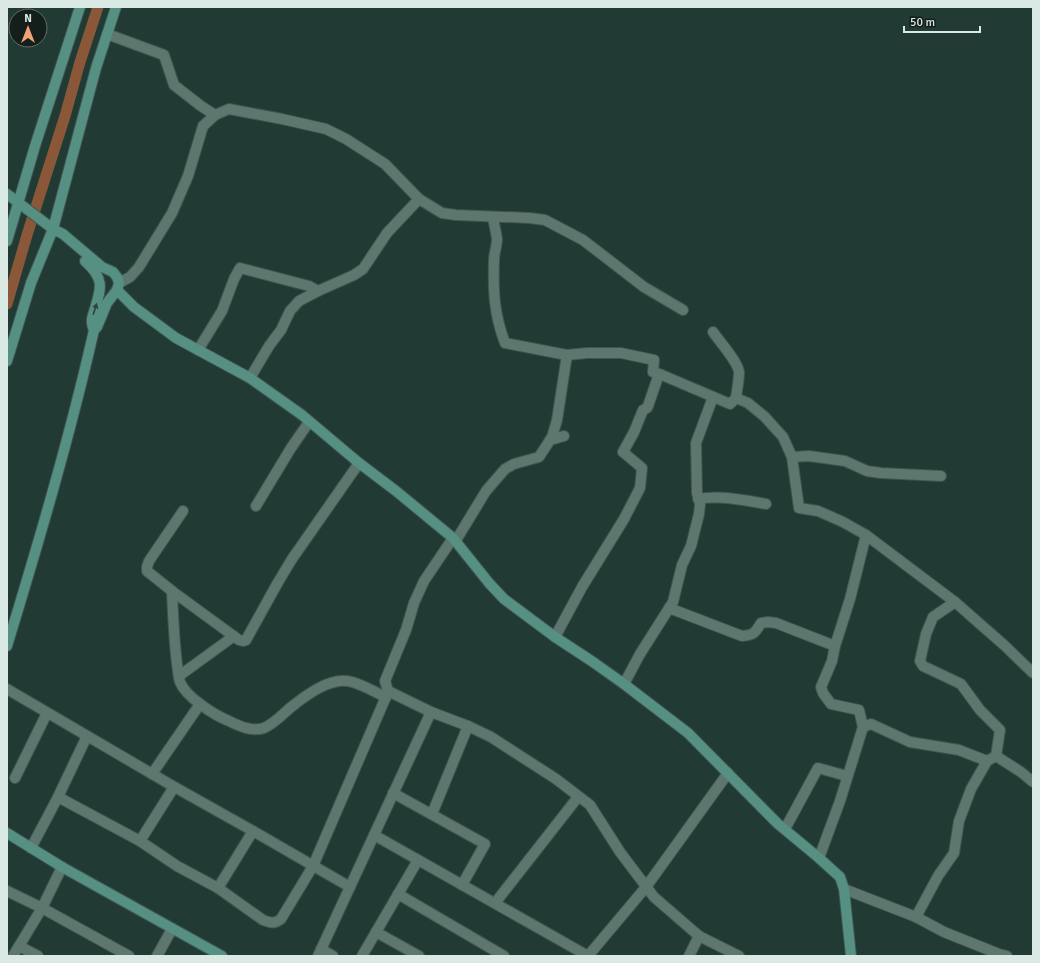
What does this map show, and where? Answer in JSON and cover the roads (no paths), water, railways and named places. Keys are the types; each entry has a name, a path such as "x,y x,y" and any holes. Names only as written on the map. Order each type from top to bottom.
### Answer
{"street":[{"path":"7,241 22,206 35,146 80,7"},
{"path":"7,361 49,226 71,164 85,106 116,7"},
{"path":"107,34 164,56 174,85 215,115"},
{"path":"100,288 102,292 107,294 117,288 140,267 172,213 188,176 203,126 215,115 229,109 326,129 346,139 385,164 419,200 442,213 545,220 583,240 644,287 683,310"},
{"path":"7,194 49,226 63,234 102,267 115,274 117,288 134,307 176,338 250,378 295,410 359,463 396,491 454,540 504,599 555,637 624,684 688,733 778,824 819,858 840,878 844,889 851,956"},
{"path":"250,378 269,346 281,330 290,311 300,301 318,291 354,276 363,269 387,233 419,200"},
{"path":"493,217 497,239 494,258 494,290 496,311 505,343 567,355 587,353 620,353 654,360 653,372 730,404 736,398 739,372 738,367 713,332"},
{"path":"49,226 59,239 94,269 99,279 99,297 92,320 94,330"},
{"path":"198,350 222,310 240,268 309,286 318,291"},
{"path":"7,646 47,512 79,393 94,330 117,288"},
{"path":"58,797 140,841 177,866 218,888 263,920 276,922 281,918 313,866 387,694 385,681 406,630 414,603 424,582 486,491 505,469 514,464 539,457 552,437 557,420 567,355"},
{"path":"555,637 582,587 624,519 640,488 642,468 623,452 634,432 643,410 648,406 660,374"},
{"path":"624,684 640,654 673,602 682,565 691,546 700,504 698,499 696,443 713,397"},
{"path":"736,398 748,403 765,417 783,437 792,457 799,508 818,511 843,522 866,535 955,602 1033,673"},
{"path":"256,506 291,448 309,422"},
{"path":"550,440 564,436"},
{"path":"792,457 809,456 845,461 867,471 881,473 941,476"},
{"path":"184,511 149,561 147,571 150,575 243,641 246,640 292,559 359,463"},
{"path":"698,499 709,497 726,497 766,504"},
{"path":"819,858 840,801 863,726 859,710 831,704 821,688 832,661 835,646 850,599 866,535"},
{"path":"172,591 176,655 180,682 186,691 200,704 222,719 246,728 261,729 271,725 306,695 336,681 347,681 387,694 468,726 491,737 556,779 590,805 620,852 654,897 699,936 739,956"},
{"path":"916,917 938,876 954,853 959,821 971,789 992,758 1000,730 980,710 961,684 923,666 920,662 926,634 933,617 955,602"},
{"path":"669,608 742,636 754,633 761,623 768,622 776,623 835,646"},
{"path":"179,676 234,636"},
{"path":"7,689 174,787 350,887"},
{"path":"152,774 200,704"},
{"path":"333,956 319,952 431,712"},
{"path":"15,778 47,713"},
{"path":"863,726 871,724 910,742 959,750 992,758 1021,772 1033,782"},
{"path":"432,814 468,726"},
{"path":"31,848 58,797 87,736"},
{"path":"785,829 818,768 847,776"},
{"path":"374,835 588,956 646,887 728,773"},
{"path":"140,841 174,787"},
{"path":"394,793 485,844 462,885"},
{"path":"495,903 578,797"},
{"path":"218,888 253,831"},
{"path":"7,833 62,867 172,929 209,953 222,956"},
{"path":"362,956 418,860"},
{"path":"12,956 42,908 62,867"},
{"path":"844,889 916,917 944,932 1007,956"},
{"path":"7,892 42,908 129,956"},
{"path":"398,894 504,956"},
{"path":"157,956 172,929"},
{"path":"376,932 419,956"},
{"path":"689,956 699,936"},
{"path":"19,946 38,956"}],"waterway":[{"path":"7,304 98,7"}]}
